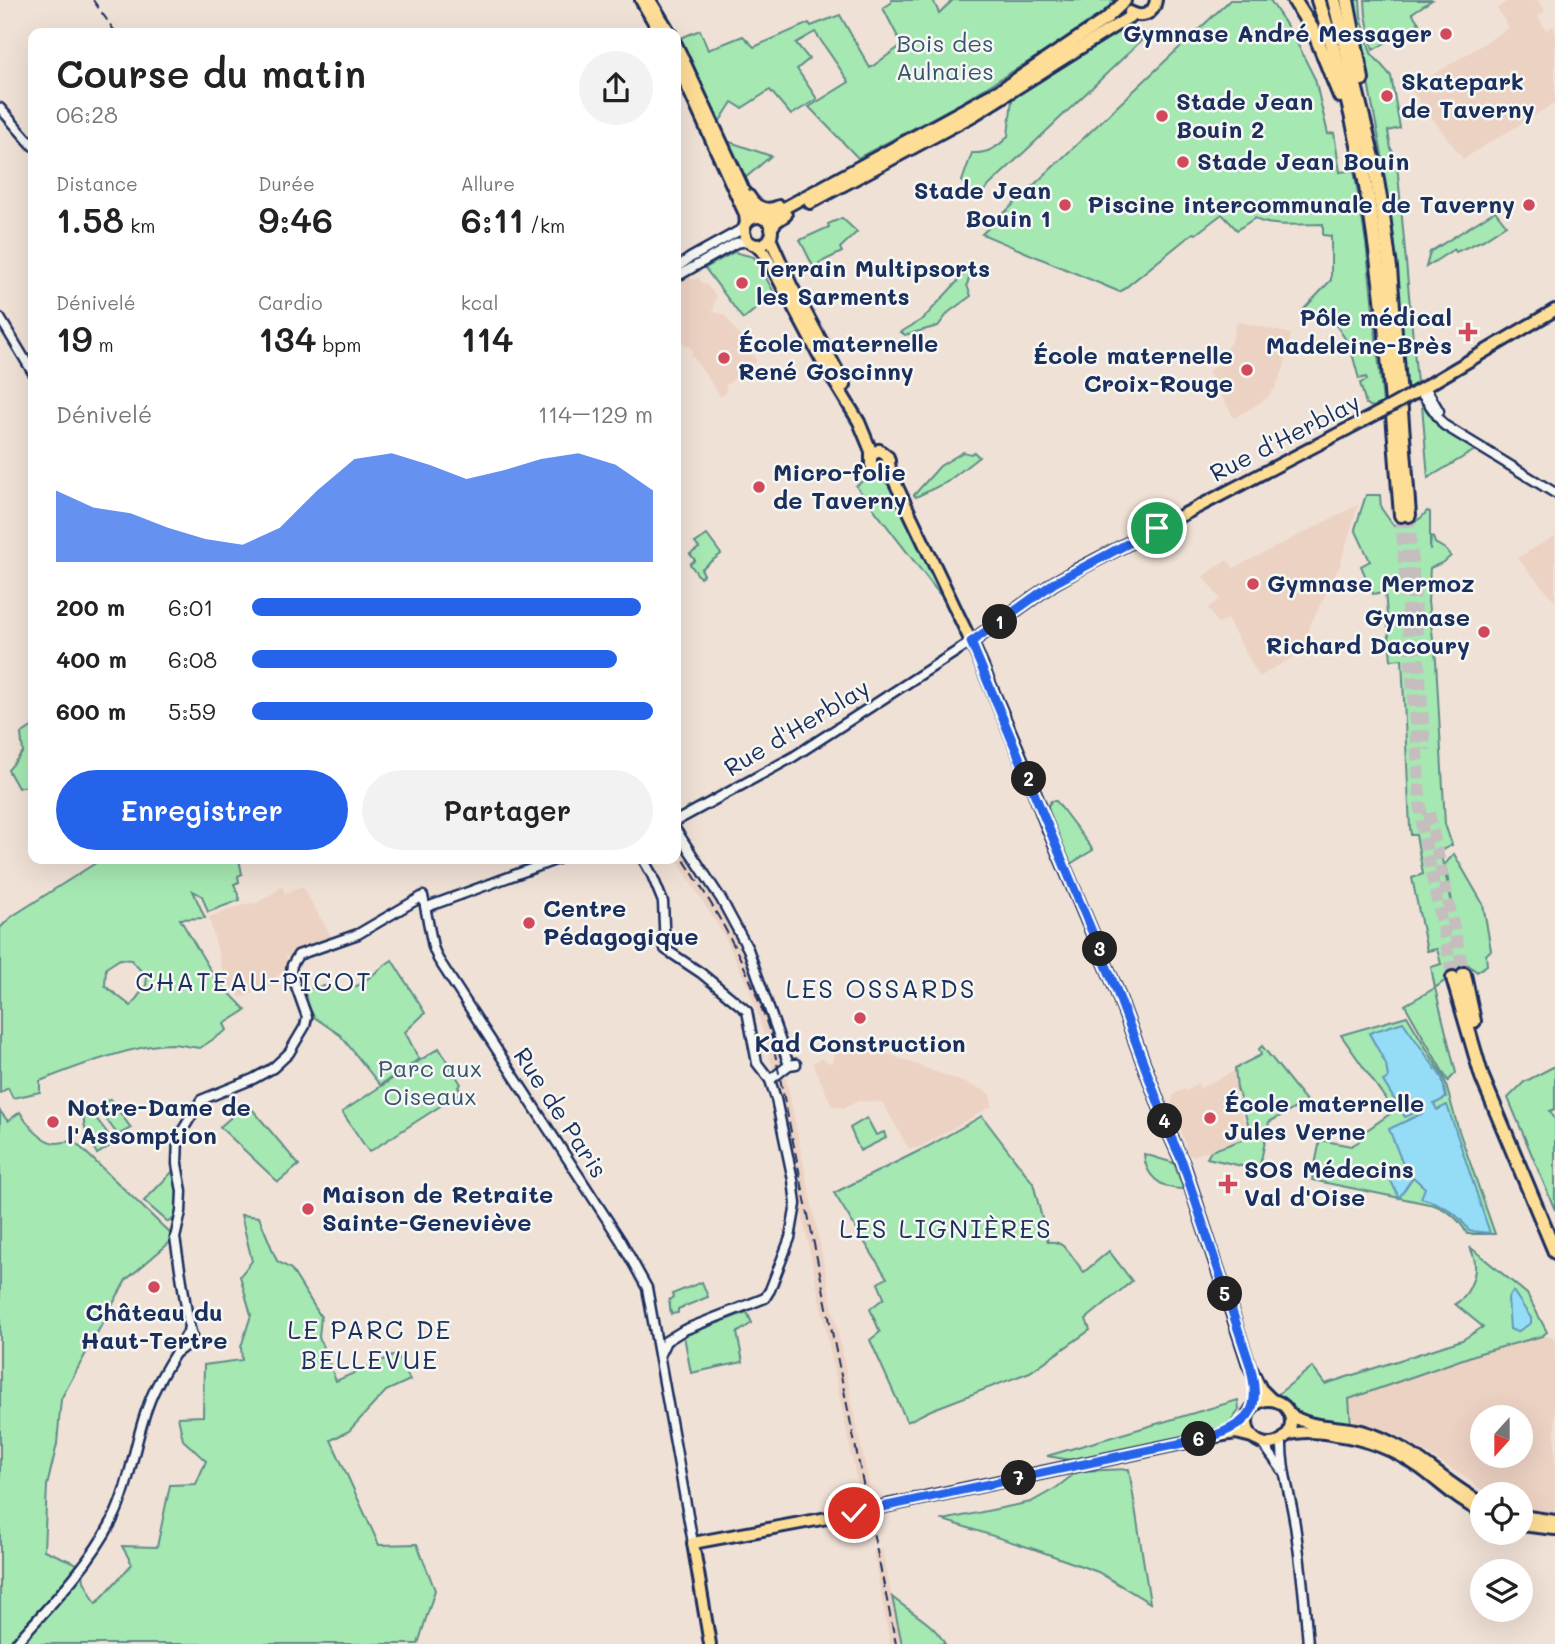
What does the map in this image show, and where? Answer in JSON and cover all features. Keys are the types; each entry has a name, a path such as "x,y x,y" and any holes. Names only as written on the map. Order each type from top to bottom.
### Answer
{"highway":[{"path":"1294,0 1314,32 1360,152"},
{"path":"1318,0 1339,63 1360,152 1376,252 1405,515 1390,268 1374,162 1334,0"},
{"path":"1348,0 1375,144 1374,162"},
{"path":"1555,1231 1511,1132 1459,976 1482,1077 1555,1252"}],"main road":[{"path":"640,0 657,28"},
{"path":"650,0 667,28"},
{"path":"752,243 764,243 779,219 985,109 1133,15 1148,14 1156,0"},
{"path":"745,226 898,147 1026,74 1106,19 1125,1 1127,9 1133,15"},
{"path":"681,55 751,209 770,233 772,248 874,442 876,453 871,465 884,474 904,503"},
{"path":"681,73 745,214 745,226 752,243 764,252 869,444 876,453 887,455 891,474 1026,770 1136,1040 1171,1137 1173,1151 1193,1209 1207,1240 1250,1365 1261,1389 1272,1400 1283,1404 1290,1414 1300,1421 1356,1430 1390,1441 1421,1459 1470,1496"},
{"path":"741,184 753,203 761,208 771,209 898,147"},
{"name":"Rue d'Herblay","path":"968,644 1054,583 1382,411 1555,310"},
{"path":"878,469 887,466 889,461"},
{"path":"1211,1437 1237,1427 1254,1405 1255,1389 1250,1365"},
{"path":"1254,1405 1272,1400"},
{"path":"1285,1437 1291,1424 1290,1414"},
{"path":"1247,1417 1247,1427 1252,1437"},
{"path":"710,1644 693,1543 854,1513 1211,1437 1236,1433 1252,1437 1263,1444 1272,1444 1302,1432 1353,1438 1382,1447 1409,1460 1451,1494 1470,1505"},
{"path":"1533,1518 1555,1521"},
{"path":"1533,1526 1555,1529"}],"street":[{"path":"0,108 28,140"},
{"path":"681,264 745,226"},
{"path":"681,274 739,242 752,243"},
{"path":"0,318 28,365"},
{"path":"1418,391 1439,420 1447,426 1555,493"},
{"name":"Rue d'Herblay","path":"681,818 793,757 968,644"},
{"path":"681,838 721,899 748,949 792,1065 770,1080"},
{"path":"427,907 544,864"},
{"path":"646,864 663,902 665,949 701,973 747,1010 757,1063 770,1080 776,1099 796,1204 790,1238 765,1298 673,1336 666,1341 660,1354"},
{"name":"Rue de Paris","path":"15,1644 99,1545 126,1488 148,1405 177,1352 192,1339 175,1238 181,1212 182,1191 176,1148 178,1138 201,1100 253,1079 273,1068 289,1053 305,1026 307,1017 291,972 298,955 358,933 423,896 438,959 632,1259 646,1287 693,1543"},
{"path":"654,1330 661,1337 673,1336"},
{"path":"1285,1437 1284,1473 1298,1546 1308,1644"},
{"path":"1263,1444 1273,1454 1284,1473"}],"shaded area":[{"path":"1510,0 1538,0 1545,11 1538,16 1546,30 1553,26 1555,29 1555,103 1463,159 1410,89 1509,28 1497,8"},
{"path":"689,275 692,280 699,278 706,284 716,296 713,312 723,314 727,318 757,361 725,386 727,390 721,397 691,354 694,351 689,346 686,347 681,340 681,279"},
{"name":"École maternelle Croix-Rouge","path":"1241,322 1291,334 1284,368 1274,390 1266,399 1234,418 1208,371 1224,362 1226,357 1222,355 1232,340 1236,324"},
{"path":"1358,505 1340,565 1310,625 1307,640 1297,655 1259,677 1227,619 1218,624 1208,608 1220,599 1203,576 1227,560 1234,568"},
{"path":"1555,536 1555,601 1517,558"},
{"path":"681,850 747,959 783,1064 773,1069 749,988 723,934 679,864"},
{"path":"302,886 332,938 286,957 288,969 273,979 275,985 241,998 225,981 209,917 246,904 257,903 282,887 286,894"},
{"path":"855,1045 870,1047 986,1091 990,1095 992,1106 920,1147 909,1149 882,1102 858,1101 845,1108 832,1106 813,1063 822,1058 829,1063 834,1060 834,1052 840,1050 842,1053"},
{"name":"École maternelle Jules Verne","path":"1234,1071 1237,1091 1234,1093 1249,1133 1247,1137 1193,1156 1189,1155 1171,1103 1174,1094 1184,1089 1187,1091 1198,1083 1200,1088"},
{"path":"786,1078 873,1504 862,1506 775,1082"},
{"path":"1542,1336 1553,1337 1555,1515 1533,1512 1533,1482 1471,1482 1400,1437 1356,1422 1350,1414 1349,1399 1480,1353"},
{"path":"882,1549 902,1644 890,1644 873,1551"}],"green space":[{"name":"Bois des Aulnaies","path":"891,0 933,0 939,13 953,0 1119,0 1107,14 959,104 858,158 809,107 849,82 815,32 796,43 809,59 797,69 817,99 791,115 770,90 742,108 732,102 718,124 681,45 681,38 700,30 708,50 743,36 754,47 809,23 811,26 840,15 870,68 902,45 883,8 891,3"},
{"name":"Stade Jean Bouin","path":"1230,0 1270,0 1294,37 1315,79 1328,134 1334,133 1340,172 1354,170 1366,243 1383,403 1372,407 1366,404 1360,383 1367,380 1366,377 1359,379 1350,346 1334,322 1303,310 1331,280 1331,236 1323,235 1323,224 1277,224 1255,218 1237,230 1222,214 1196,234 1193,233 1120,292 982,234"},
{"path":"1352,0 1360,0 1361,16 1371,53 1391,76 1400,128 1388,131 1391,149 1397,158 1383,160"},
{"path":"1365,0 1432,0 1412,13 1419,23 1373,50"},
{"name":"Bois des Aulnaies","path":"1129,24 1142,40 975,199 962,181 972,153 992,149 1008,136 1012,99"},
{"path":"730,142 771,156 744,179"},
{"path":"1397,163 1417,383 1406,389 1383,166"},
{"path":"1495,211 1506,225 1483,240 1456,252 1454,249 1426,267 1430,252"},
{"path":"842,218 857,232 840,248 842,252 819,263 820,267 815,270 800,240"},
{"name":"Terrain Multipsorts les Sarments","path":"734,252 754,257 775,294 743,319 705,268"},
{"path":"967,271 970,275 967,285 971,296 949,312 938,326 905,335 901,332 923,319"},
{"path":"1422,405 1440,428 1475,450 1428,478"},
{"path":"963,452 974,452 979,457 947,482 916,497 914,495 940,466"},
{"path":"872,474 879,474 892,489 945,595 941,596 856,486"},
{"path":"1366,495 1380,495 1381,508 1393,525 1412,522 1420,519 1427,511 1430,512 1430,550 1433,537 1435,543 1451,556 1430,568 1428,602 1436,660 1445,824 1452,845 1440,851 1454,912 1445,864 1454,854 1483,904 1491,950 1486,955 1487,965 1477,972 1466,963 1468,973 1450,977 1435,988 1431,967 1441,964 1437,949 1427,951 1412,878 1423,874 1416,835 1411,835 1410,828 1402,659 1391,660 1385,592 1373,594 1361,566 1370,561 1355,529"},
{"path":"707,535 721,554 701,569 704,574 700,578 690,564 695,560 690,554 699,548 695,543"},
{"path":"28,729 28,786 18,788 8,770 23,752 21,734"},
{"path":"1051,801 1056,801 1093,850 1070,864 1047,808"},
{"path":"94,864 240,864 242,874 238,876 239,882 234,884 240,900 208,912 202,896 193,891 205,918 180,919 215,978 246,1010 224,1024 227,1030 200,1048 173,1044 124,1052 40,1081 40,1092 13,1098 8,1088 0,1093 0,928 11,917","holes":["120,959 131,960 147,977 146,985 131,1006 105,986 106,968"]},
{"path":"392,960 425,1013 405,1032 419,1059 380,1085 340,1035 314,1017 302,992 324,986 347,991"},
{"path":"1435,988 1456,1073 1448,1081 1405,1005"},
{"path":"1407,1016 1444,1078 1458,1128 1495,1234 1467,1234 1453,1216 1434,1205 1312,1180 1320,1140 1351,1146 1358,1142 1367,1130 1394,1111 1341,1035"},
{"path":"1262,1046 1307,1102 1269,1122 1259,1170 1207,1158 1211,1151 1250,1137 1237,1088 1235,1068 1261,1055 1259,1049"},
{"name":"Parc aux Oiseaux","path":"439,1048 461,1084 458,1087 462,1092 369,1152 342,1112"},
{"path":"1555,1066 1555,1109 1550,1111 1555,1119 1555,1210 1508,1098 1524,1082"},
{"path":"110,1099 131,1128 118,1135 97,1107"},
{"path":"247,1103 299,1165 278,1182 220,1127"},
{"path":"86,1105 115,1143 97,1154 84,1124"},
{"path":"0,1111 8,1121 20,1112 35,1132 50,1142 74,1141 175,1238 126,1280 61,1399 57,1444 47,1486 44,1550 82,1566 84,1581 96,1604 132,1564 122,1546 157,1547 170,1485 196,1484 206,1461 183,1440 178,1417 203,1416 204,1365 242,1360 241,1347 251,1315 240,1276 252,1261 241,1215 259,1217 277,1261 291,1269 321,1317 319,1337 336,1381 397,1354 410,1380 386,1391 349,1431 331,1440 379,1545 417,1544 435,1590 418,1644 0,1644"},
{"path":"982,1116 1033,1183 1048,1242 1060,1244 1069,1251 1084,1272 1109,1251 1132,1281 1086,1319 1090,1330 1030,1372 907,1422 870,1340 880,1332 870,1309 884,1298 878,1283 887,1278 834,1193 927,1147"},
{"path":"867,1118 876,1135 884,1132 886,1138 860,1151 850,1128"},
{"path":"1144,1154 1174,1163 1183,1189 1168,1187 1156,1180 1147,1169"},
{"path":"175,1169 179,1206 178,1213 168,1222 144,1201"},
{"path":"1470,1247 1527,1294 1547,1332 1542,1336 1480,1353 1349,1399 1351,1424 1305,1415 1278,1394 1312,1367 1325,1384 1462,1340 1483,1327 1455,1304 1467,1292 1474,1275 1475,1262"},
{"path":"702,1282 708,1297 671,1314 669,1300 673,1297 672,1294"},
{"path":"747,1312 752,1323 737,1333 743,1362 691,1373 684,1336"},
{"path":"1238,1400 1239,1410 1227,1427 1070,1460 1047,1456"},
{"path":"1129,1469 1150,1603 1098,1572 943,1520 1031,1502 1078,1471"},
{"path":"892,1597 928,1624 945,1644 902,1644"}],"water":[{"path":"1403,1022 1442,1078 1446,1098 1434,1104 1437,1110 1447,1105 1490,1233 1469,1231 1448,1209 1421,1198 1425,1188 1413,1177 1399,1198 1391,1181 1406,1172 1389,1129 1423,1113 1421,1110 1405,1117 1383,1081 1388,1078 1386,1064 1369,1033"},
{"path":"1513,1291 1531,1318 1531,1323 1517,1332 1510,1329 1508,1298"}],"tunnel":[{"path":"1401,515 1422,827 1453,978"},
{"path":"1409,515 1425,750"},
{"path":"1429,813 1464,974"}],"railway":[{"path":"93,0 113,28"},
{"path":"681,856 705,893 743,963 772,1039 896,1644"}],"place":[{"name":"Gymnase André Messager","path":"1446,34"},
{"name":"Skatepark de Taverny","path":"1387,96"},
{"name":"Stade Jean Bouin 2","path":"1162,116"},
{"name":"Stade Jean Bouin","path":"1183,162"},
{"name":"Stade Jean Bouin 1","path":"1065,205"},
{"name":"Piscine intercommunale de Taverny","path":"1529,205"},
{"name":"Terrain Multipsorts les Sarments","path":"742,283"},
{"name":"Pôle médical Madeleine-Brès","path":"1468,332"},
{"name":"École maternelle René Goscinny","path":"724,358"},
{"name":"École maternelle Croix-Rouge","path":"1247,370"},
{"name":"Micro-folie de Taverny","path":"759,487"},
{"name":"Gymnase Mermoz","path":"1253,584"},
{"name":"Gymnase Richard Dacoury","path":"1484,632"},
{"name":"Centre Pédagogique","path":"529,923"},
{"name":"Kad Construction","path":"860,1018"},
{"name":"École maternelle Jules Verne","path":"1210,1118"},
{"name":"Notre-Dame de l'Assomption","path":"53,1122"},
{"name":"SOS Médecins Val d'Oise","path":"1228,1184"},
{"name":"Maison de Retraite Sainte-Geneviève","path":"308,1209"},
{"name":"Château du Haut-Tertre","path":"154,1287"}],"district":[{"name":"CHATEAU-PICOT","path":"254,982"},
{"name":"LES OSSARDS","path":"881,989"},
{"name":"LES LIGNIÈRES","path":"946,1229"},
{"name":"LE PARC DE BELLEVUE","path":"370,1345"}],"route":[{"path":"854,1513 1211,1437 1238,1426 1254,1405 1255,1389 1250,1365 1182,1161 1116,989 971,642 1054,583 1157,528"}]}
